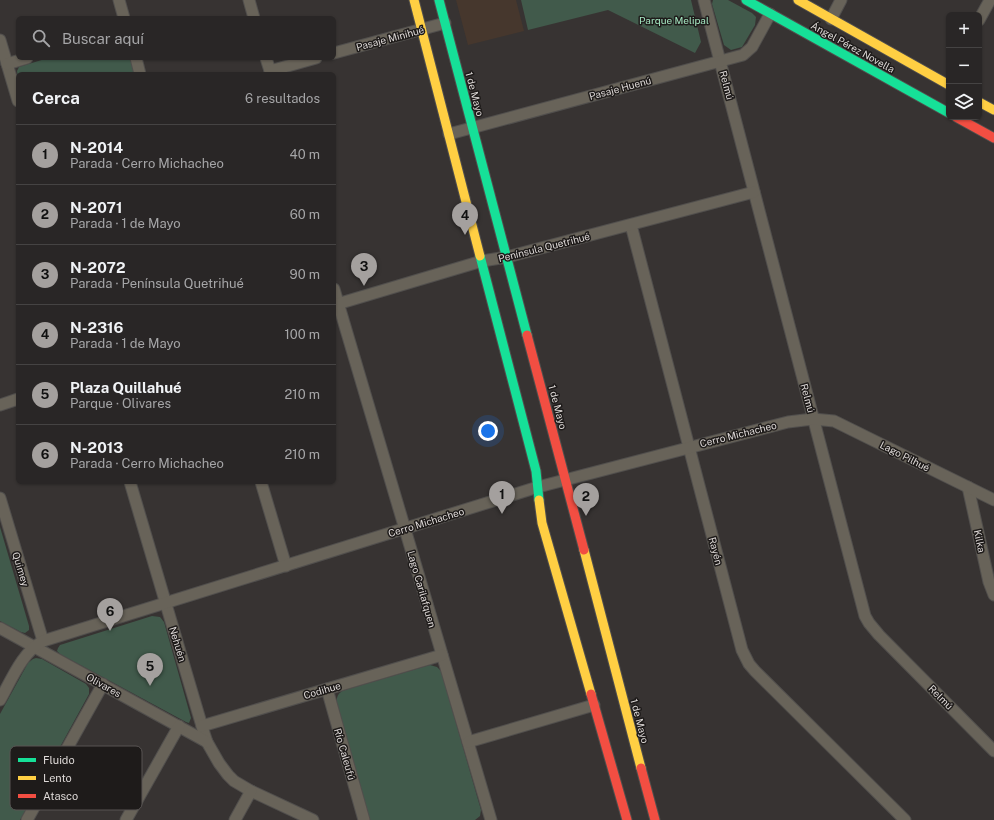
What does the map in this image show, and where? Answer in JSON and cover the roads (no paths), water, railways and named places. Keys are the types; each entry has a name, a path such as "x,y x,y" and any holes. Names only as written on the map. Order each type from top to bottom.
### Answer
{"main road":[{"path":"414,0 536,471 538,505 542,523 627,820"},
{"name":"1 de Mayo","path":"439,0 655,820"},
{"name":"Ángel Pérez Novella","path":"746,0 946,111"},
{"name":"Ángel Pérez Novella","path":"798,0 946,80"},
{"path":"982,104 994,110"},
{"path":"961,120 994,138"}],"street":[{"path":"119,0 123,16"},
{"path":"249,0 253,16"},
{"name":"Relmú","path":"704,0 863,609 869,623 879,635 994,751"},
{"path":"831,19 841,0"},
{"path":"982,15 990,0"},
{"name":"Pasaje Huenú","path":"449,134 744,55 749,51 755,42 770,14"},
{"name":"Pasaje Minihué","path":"336,52 445,22"},
{"path":"0,40 16,94"},
{"path":"7,64 20,60"},
{"path":"136,60 140,72"},
{"path":"267,60 270,72 309,60"},
{"name":"Península Quetrihué","path":"336,305 482,261 507,257 754,192"},
{"name":"Rayén","path":"631,225 741,646 749,664 905,820"},
{"name":"Lago Carilafquen","path":"336,305 405,529 491,820"},
{"path":"0,405 16,400"},
{"name":"Cerro Michacheo","path":"38,644 538,487 788,422 813,418"},
{"name":"Lago Pilhué","path":"813,418 829,420 844,425 994,500"},
{"name":"Nehuén","path":"131,484 208,742 219,763 228,775 250,791"},
{"path":"262,484 286,566"},
{"name":"Kilka","path":"968,487 989,582 994,595"},
{"name":"Quimey","path":"0,498 38,644"},
{"name":"Olivares","path":"0,628 38,644 103,684 208,742"},
{"path":"0,700 23,660 38,644"},
{"name":"Codihue","path":"202,726 442,655"},
{"path":"68,746 103,684"},
{"name":"Río Caleufú","path":"327,689 364,820"},
{"path":"468,742 594,705"},
{"path":"142,791 178,726"},
{"path":"234,820 250,791 313,820"},
{"path":"27,820 33,810"},
{"path":"126,820 132,810"}],"place":[{"name":"N-2316","path":"465,235"},
{"name":"N-2072","path":"364,286"},
{"name":"N-2014","path":"502,514"},
{"name":"N-2071","path":"586,516"},
{"name":"N-2013","path":"110,631"},
{"name":"Plaza Quillahué","path":"150,686"}],"park label":[{"name":"Parque Melipal","path":"674,20"}]}
